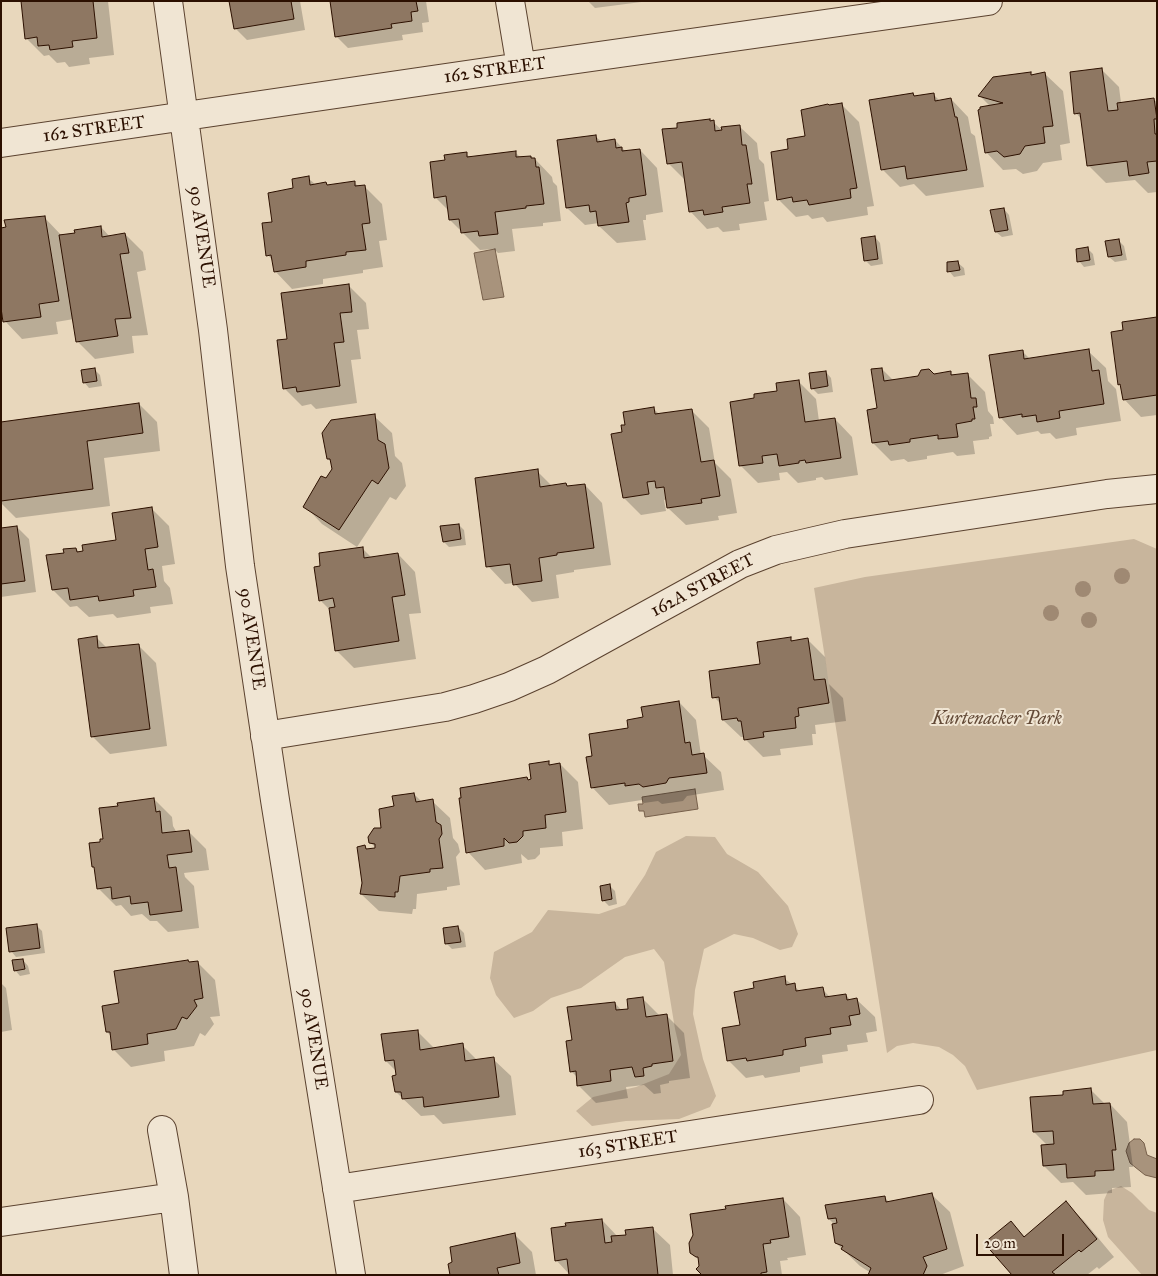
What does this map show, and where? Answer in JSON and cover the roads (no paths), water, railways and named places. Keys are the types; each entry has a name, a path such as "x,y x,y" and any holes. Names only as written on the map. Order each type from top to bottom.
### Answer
{"street":[{"name":"90 AVENUE","path":"168,1 213,330 240,566 265,736 351,1275"},
{"path":"510,1 521,67"},
{"name":"162 STREET","path":"1,143 521,67 891,8 988,1"},
{"name":"162A STREET","path":"265,736 445,707 509,687 548,670 740,564 776,550 845,534 1107,494 1157,489"},
{"name":"163 STREET","path":"337,1189 919,1100"},
{"path":"162,1130 174,1197 184,1275"},
{"path":"1,1222 174,1197"}],"park label":[{"name":"Kurtenacker Park","path":"997,720"}]}
